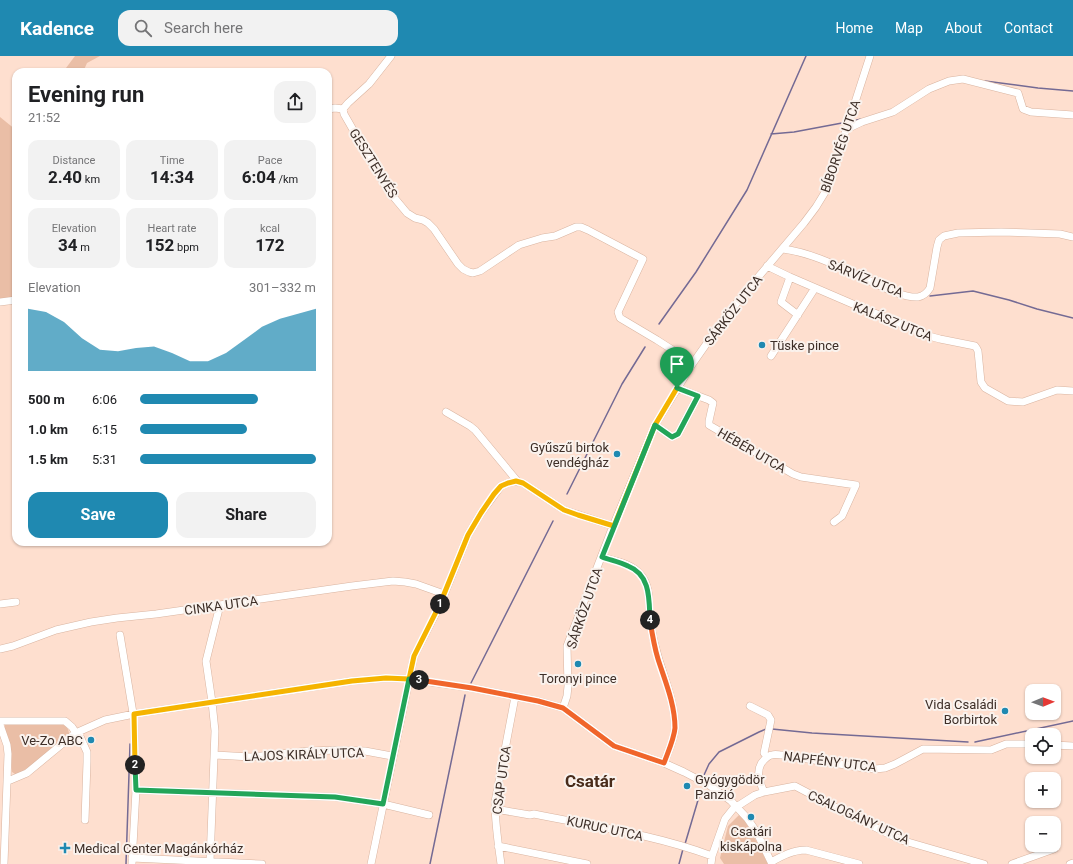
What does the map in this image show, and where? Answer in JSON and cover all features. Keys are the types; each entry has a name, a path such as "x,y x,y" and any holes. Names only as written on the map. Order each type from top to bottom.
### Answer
{"street":[{"path":"332,108 343,109 369,84 391,56"},
{"name":"BÍBORVÉG UTCA","path":"767,266 804,224 827,189 870,56"},
{"path":"847,129 862,122 892,112 928,89 963,79 1018,93 1023,109 1031,112 1073,115"},
{"name":"GESZTENYÉS","path":"343,109 344,114 387,189 407,213 428,223 434,229 463,269 473,273 480,271 519,245 542,238 555,236 576,227 588,230 643,259 618,312 620,318 693,363"},
{"name":"SÁRVÍZ UTCA","path":"782,249 795,251 824,261 901,294 918,297 928,293 937,247 939,240 944,236 958,233 1001,232 1060,234 1073,237"},
{"name":"SÁRKÖZ UTCA","path":"563,708 567,696 568,686 567,646 655,425 693,363 726,316 767,266"},
{"name":"KALÁSZ UTCA","path":"767,266 815,288 910,327 925,335 975,346 978,351 981,382 985,388 1008,401 1023,402 1057,390 1073,391"},
{"path":"790,277 781,302 798,315"},
{"path":"771,356 815,288"},
{"path":"0,302 12,300"},
{"name":"HÉBÉR UTCA","path":"677,388 709,400 713,403 709,425 793,474 801,477 856,485 842,516 834,522"},
{"path":"655,425 672,437 676,436 698,396"},
{"path":"446,412 475,430 518,482"},
{"path":"371,864 392,756 414,656 444,594 468,535 494,494 501,486 508,483 523,483 564,510 614,526"},
{"path":"602,557 630,566 641,574 646,583 653,637 669,692 674,717 675,729 664,763"},
{"name":"CINKA UTCA","path":"0,648 13,646 56,630 92,622 393,581 416,584 444,594"},
{"path":"0,604 16,602"},
{"path":"210,861 214,792 215,731 206,661 220,605"},
{"path":"120,635 134,714 136,790 132,861 210,861 262,864"},
{"path":"5,785 32,770 77,733 105,720 134,714 352,681 386,678 409,679 472,688 538,701 563,708 614,746 664,763 709,785 747,818 772,863 786,854 806,850 859,864"},
{"name":"CSAP UTCA","path":"501,864 498,846 495,802 515,697"},
{"name":"NAPFÉNY UTCA","path":"750,706 768,715 771,720 764,753 767,757"},
{"path":"0,721 65,721 72,727 77,733 87,752 88,762 85,820"},
{"path":"0,725 7,745 8,754 5,785 4,864"},
{"name":"NAPFÉNY UTCA","path":"764,792 758,774 760,766 767,757 772,755 782,755 875,769 885,768 895,764 923,749 991,750 1006,744 1025,744"},
{"path":"1061,745 1073,746"},
{"name":"LAJOS KIRÁLY UTCA","path":"215,755 251,756 308,751 365,750 392,756"},
{"name":"CSALOGÁNY UTCA","path":"711,864 712,856 725,819 736,807 755,795 795,786 901,840 984,864"},
{"path":"136,790 335,797 383,804 429,815"},
{"name":"KURUC UTCA","path":"495,808 530,815 534,814 680,844 712,856"},
{"path":"498,846 587,864"},
{"path":"1012,864 1046,852"}],"shaded area":[{"path":"75,56 100,56 87,63 85,68 66,68"},
{"path":"0,117 12,127 12,299 0,300"},
{"path":"8,723 60,724 67,727 69,735 35,764 15,774 12,772 11,755 5,729 5,725"},
{"path":"740,814 751,831 768,864 724,864 720,858 728,826"}],"waterway":[{"path":"659,324 696,272 747,190 806,56"},
{"path":"985,81 1073,91"},
{"path":"853,121 861,119"},
{"path":"771,134 794,132 842,123"},
{"path":"930,296 973,291 1073,318"},
{"path":"567,494 622,384 645,347"},
{"path":"471,683 553,521"},
{"path":"430,864 465,695"},
{"path":"975,742 1073,721"},
{"path":"704,775 709,764 719,752 766,729"},
{"path":"772,729 812,733 968,742"},
{"path":"126,864 130,744"},
{"path":"685,844 701,790"},
{"path":"679,864 683,849"}],"place":[{"name":"Tüske pince","path":"762,345"},
{"name":"Gyűszű birtok vendégház","path":"617,454"},
{"name":"Toronyi pince","path":"578,664"},
{"name":"Vida Családi Borbirtok","path":"1005,711"},
{"name":"Ve-Zo ABC","path":"91,740"},
{"name":"Gyógygödör Panzió","path":"687,786"},
{"name":"Csatári kiskápolna","path":"751,817"},
{"name":"Medical Center Magánkórház","path":"65,848"}],"district":[{"name":"Csatár","path":"590,781"}],"route":[{"path":"677,388 655,425 614,526 564,510 523,483 516,481 501,486 481,513 468,535 440,604 414,656 409,679 386,678 352,681 134,714 136,790 335,797 383,804 409,679 472,688 538,701 563,708 614,746 664,763 675,729 674,717 669,692 653,637 646,583 641,574 630,566 602,557 655,425 672,437 676,436 698,396 677,388"}]}
